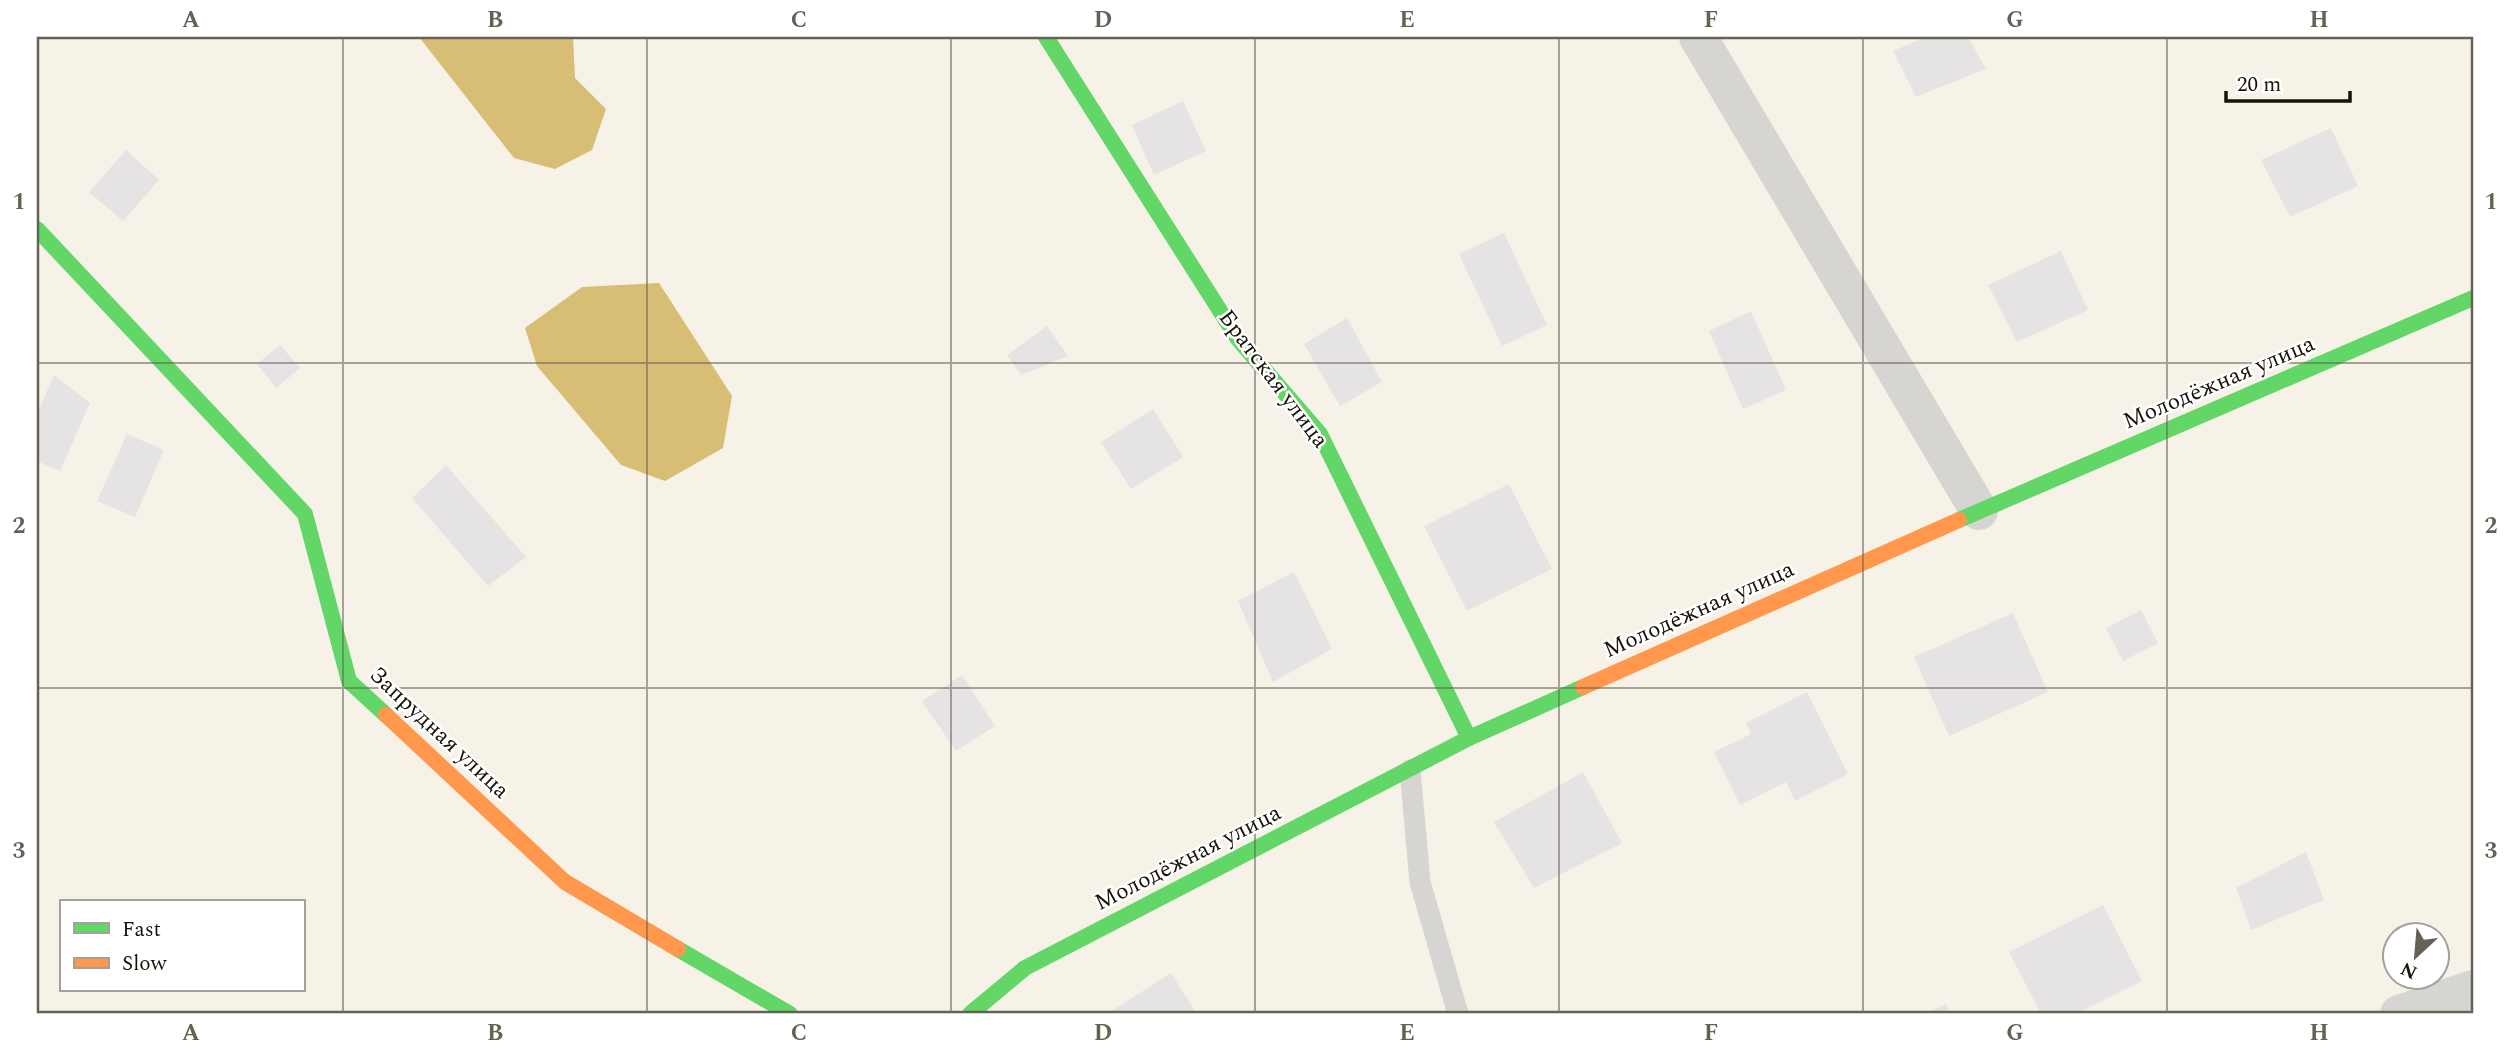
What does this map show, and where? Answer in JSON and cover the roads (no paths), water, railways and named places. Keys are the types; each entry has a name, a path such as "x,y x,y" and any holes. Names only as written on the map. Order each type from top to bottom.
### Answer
{"street":[{"name":"Братская улица","path":"1046,37 1238,338 1320,434 1469,738"},
{"path":"1698,37 1979,511"},
{"name":"Запрудная улица","path":"37,229 305,514 349,681 565,882 790,1014"},
{"name":"Молодёжная улица","path":"970,1014 1025,968 1469,738 1979,511 2473,298"},
{"path":"2399,1014 2473,989"}],"lane":[{"path":"1410,770 1420,882 1458,1014"}]}
